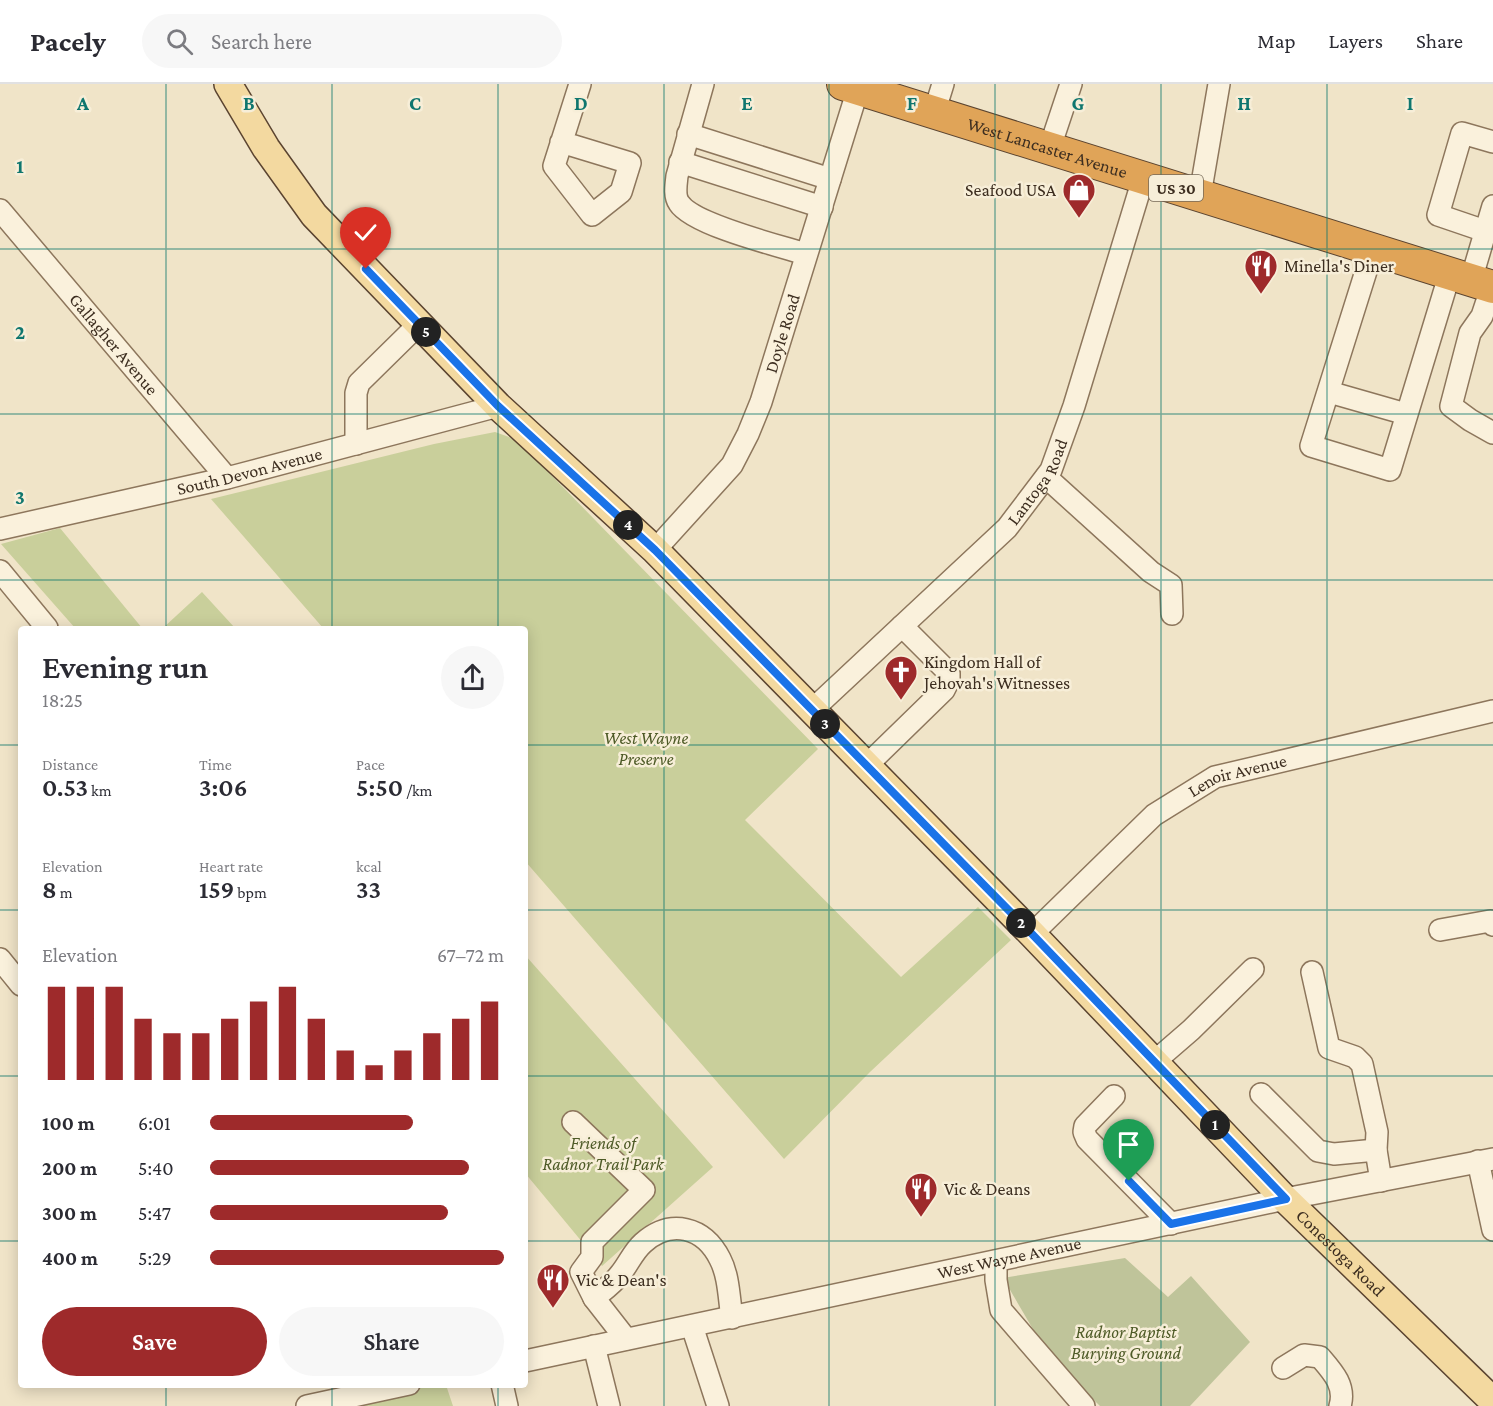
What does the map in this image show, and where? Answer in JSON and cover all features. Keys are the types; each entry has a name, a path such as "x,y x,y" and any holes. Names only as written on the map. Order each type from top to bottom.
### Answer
{"highway":[{"name":"West Lancaster Avenue","path":"851,87 939,99 1049,150 1476,282"}],"main road":[{"name":"Conestoga Road","path":"228,84 266,148 314,215 498,406 655,550 1032,934 1286,1199 1493,1401"}],"street":[{"path":"561,142 580,84"},
{"path":"703,84 680,162 675,190 677,202 685,210 705,221 754,239 806,254"},
{"path":"1049,150 1071,84"},
{"path":"1200,195 1219,84"},
{"name":"Doyle Road","path":"655,550 732,465 748,434 761,402 822,207 851,87"},
{"path":"1485,231 1438,215 1462,133 1493,142"},
{"path":"688,134 830,179"},
{"path":"680,162 822,207"},
{"name":"Lantoga Road","path":"811,711 1007,528 1051,470 1074,406 1143,179"},
{"path":"1373,249 1311,446 1390,470 1406,414 1476,282 1485,231 1493,206"},
{"name":"Gallagher Avenue","path":"0,210 227,478"},
{"path":"1476,282 1482,316 1470,333 1451,406 1493,433"},
{"path":"356,444 359,383 419,324"},
{"path":"1329,392 1406,414"},
{"name":"South Devon Avenue","path":"0,529 227,478 498,406"},
{"path":"1046,477 1151,572 1171,585 1172,614"},
{"path":"0,571 44,626"},
{"path":"866,766 944,690 949,680 950,673 902,626"},
{"name":"Lenoir Avenue","path":"1032,934 1154,816 1215,777 1493,711"},
{"path":"1440,930 1490,921 1493,925"},
{"path":"0,959 18,981"},
{"path":"1154,1062 1191,1030 1253,969"},
{"path":"1312,972 1329,1048 1355,1057 1362,1064 1377,1132 1376,1150 1381,1181"},
{"path":"1262,1094 1318,1151 1334,1154 1376,1150"},
{"path":"1114,1095 1085,1126 1084,1132 1087,1139 1171,1224"},
{"path":"573,1122 644,1190 592,1242 592,1257 581,1272 594,1298 626,1340"},
{"path":"1485,1160 1493,1230"},
{"name":"West Wayne Avenue","path":"528,1359 1286,1199 1485,1160"},
{"path":"594,1298 616,1280 644,1242 662,1233 680,1228 702,1236 720,1259 732,1318"},
{"path":"996,1261 996,1280 1001,1310 1084,1406"},
{"path":"692,1326 718,1406"},
{"path":"594,1346 609,1406"},
{"path":"1283,1368 1304,1355 1320,1357 1342,1388 1344,1394 1340,1406"},
{"path":"307,1406 342,1402 394,1388"},
{"path":"502,1388 507,1406"}],"green space":[{"name":"West Wayne Preserve","path":"495,432 522,445 818,749 745,820 901,977 978,907 1011,940 870,1072 784,1159 528,864 528,626 321,626 211,499 434,444"},
{"path":"60,528 140,626 73,626 1,544"},
{"path":"202,592 233,626 165,626"},
{"name":"Friends of Radnor Trail Park","path":"528,958 713,1167 602,1266 528,1177"},
{"name":"Radnor Baptist Burying Ground","path":"1125,1258 1168,1297 1191,1276 1250,1342 1190,1406 1100,1406 1044,1348 1003,1278"},
{"path":"387,1388 447,1388 453,1406 307,1406"}],"place":[{"name":"Seafood USA","path":"1079,219"},
{"name":"Minella's Diner","path":"1261,295"},
{"name":"Kingdom Hall of Jehovah's Witnesses","path":"901,701"},
{"name":"Vic & Deans","path":"921,1218"},
{"name":"Vic & Dean's","path":"553,1309"}],"route":[{"path":"366,269 498,406 655,550 1032,934 1286,1199 1171,1224 1129,1181"}]}
